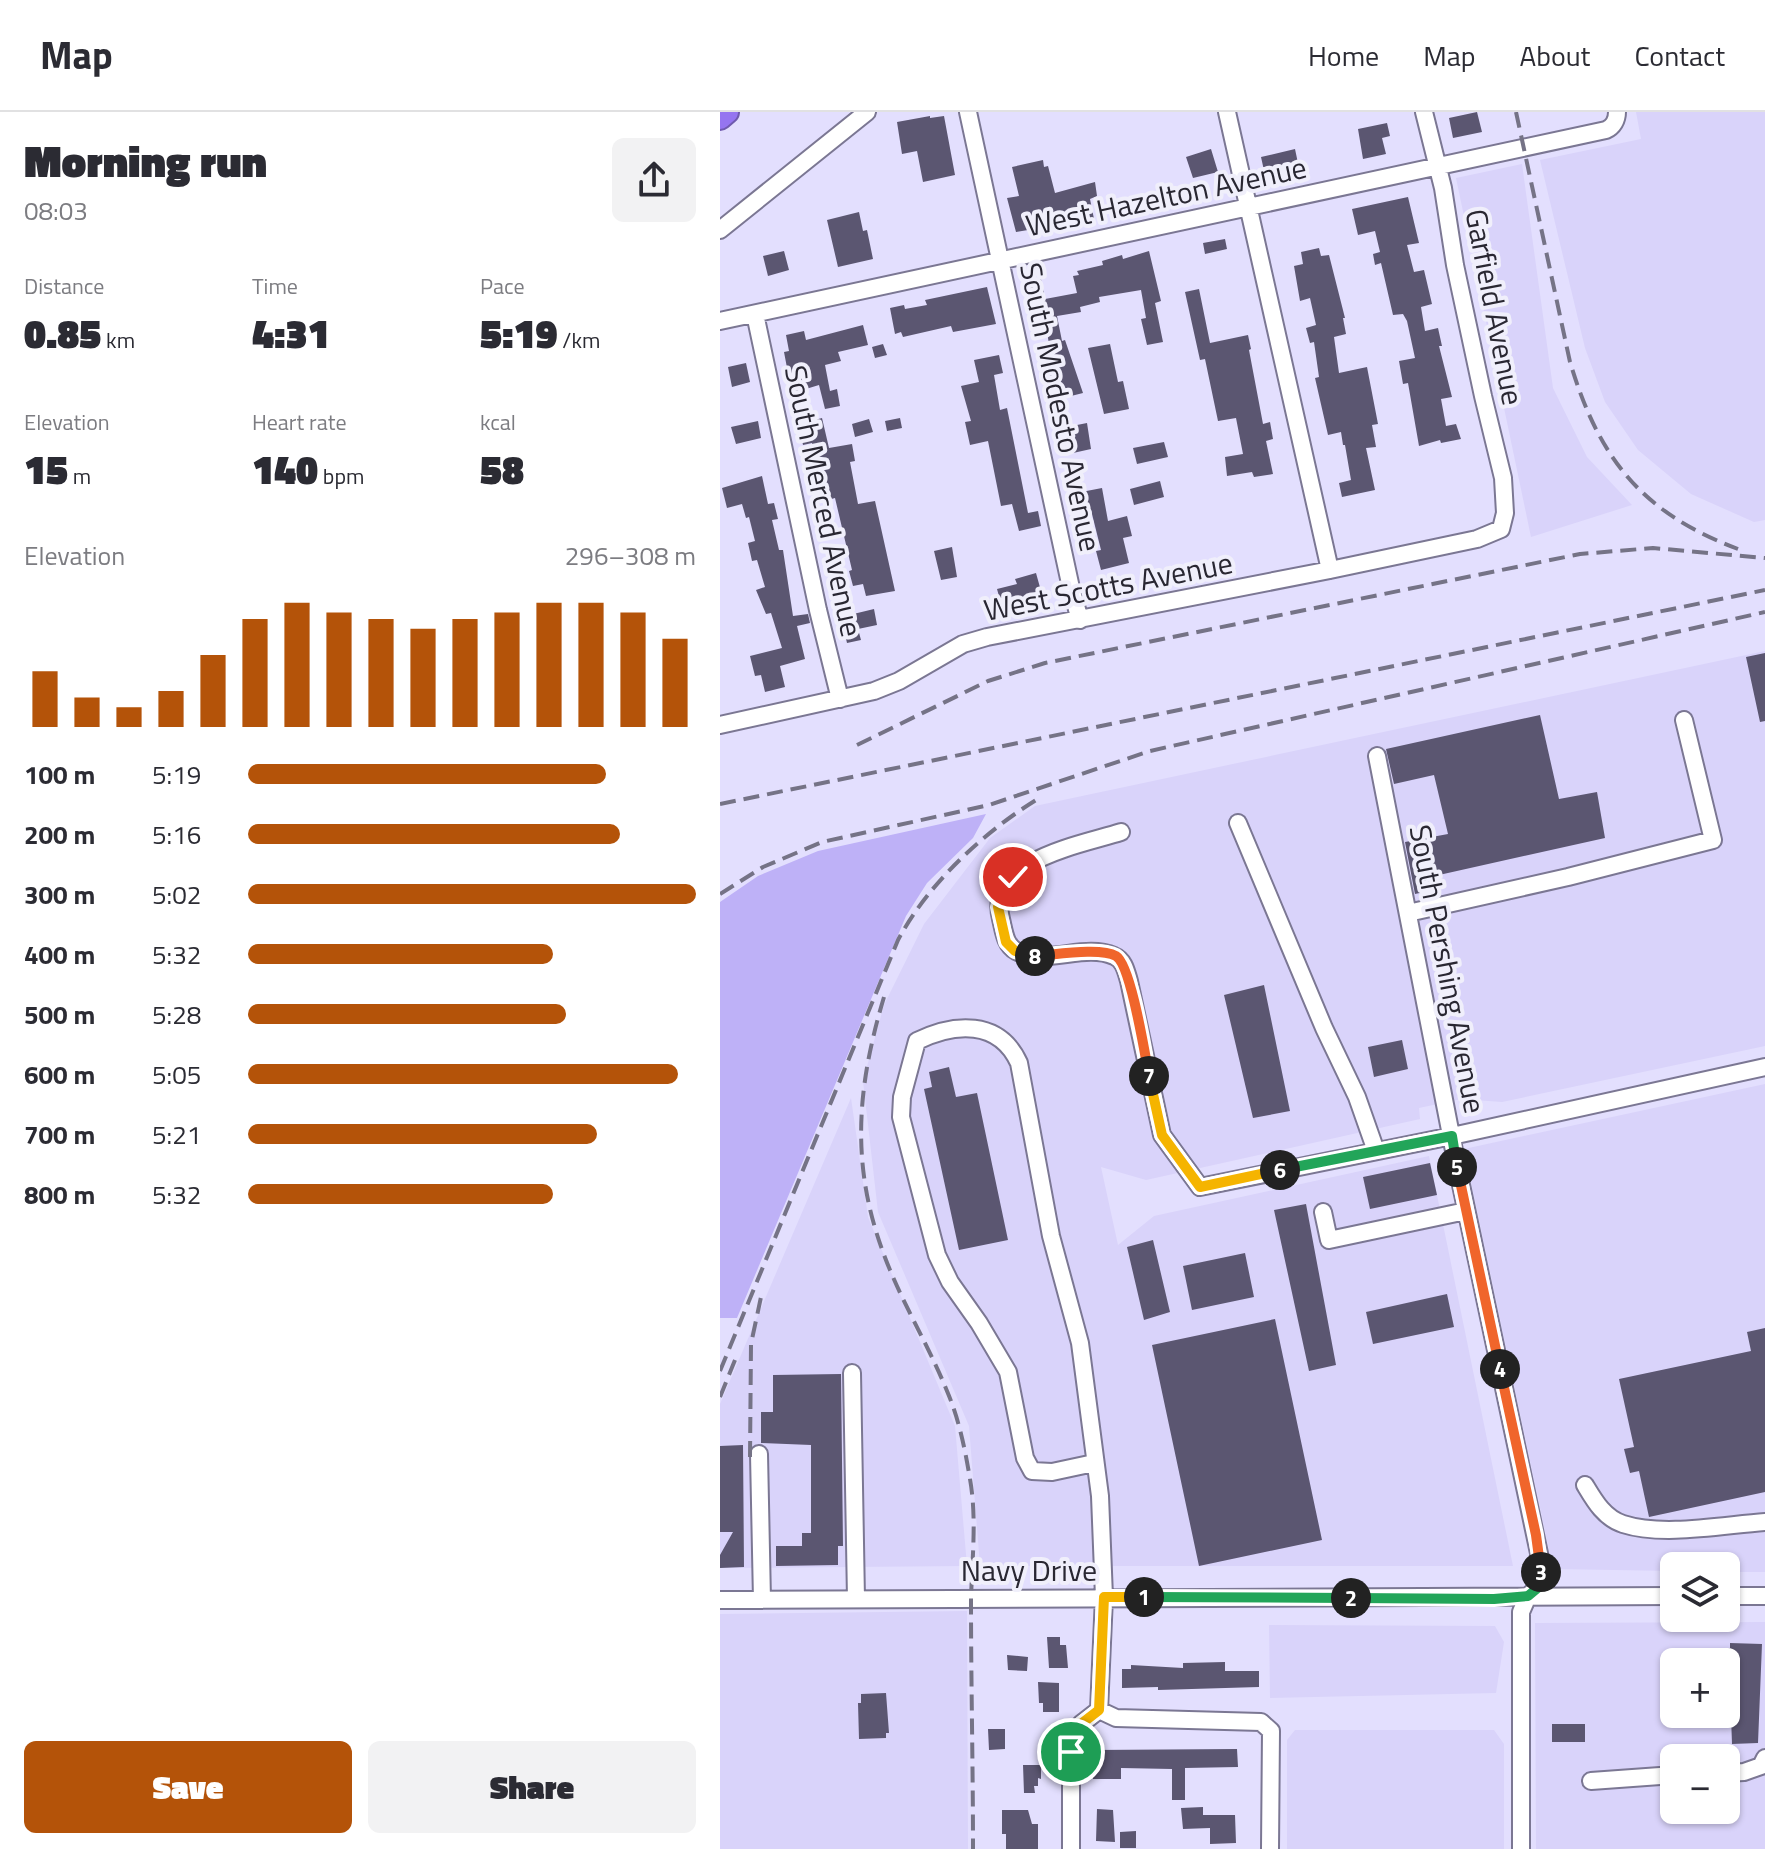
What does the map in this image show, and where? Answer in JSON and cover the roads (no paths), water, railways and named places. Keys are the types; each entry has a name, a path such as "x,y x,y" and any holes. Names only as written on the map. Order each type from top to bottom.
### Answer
{"highway":[{"path":"720,118 727,112"}],"street":[{"path":"720,230 867,112"},
{"name":"South Modesto Avenue","path":"968,112 1080,620"},
{"path":"1227,112 1330,570"},
{"name":"Garfield Avenue","path":"1424,112 1503,478 1505,513"},
{"name":"West Hazelton Avenue","path":"720,321 1606,130 1611,128 1617,115"},
{"name":"South Merced Avenue","path":"755,314 840,699"},
{"name":"West Scotts Avenue","path":"720,725 840,699 899,681 963,644 1477,539 1501,529 1505,513"},
{"path":"1408,913 1713,840 1684,720"},
{"name":"South Pershing Avenue","path":"1377,756 1466,1211 1540,1558 1540,1586 1528,1596 1521,1612 1521,1849"},
{"path":"1238,823 1324,1028 1357,1097 1376,1151"},
{"path":"1121,832 1033,860 1013,877 1002,892 998,907 1006,942 1015,951 1033,956 1104,953 1117,957 1123,963 1162,1135 1200,1187 1452,1136 1765,1067"},
{"path":"1071,1849 1071,1752 1081,1724 1099,1710 1104,1597 1100,1496 1080,1343 1051,1236 1019,1063 1012,1047 987,1032 969,1027 938,1031 917,1041 905,1081 901,1117 937,1255 950,1282 1008,1372 1025,1458 1032,1471 1052,1472 1094,1463"},
{"path":"1323,1212 1329,1240 1466,1211"},
{"path":"852,1373 856,1599"},
{"path":"759,1454 762,1600"},
{"path":"1585,1485 1598,1507 1621,1523 1657,1528 1765,1522"},
{"name":"Navy Drive","path":"720,1600 1660,1596"},
{"path":"1740,1596 1765,1596"},
{"path":"1099,1710 1116,1718 1261,1722 1271,1731 1270,1849"},
{"path":"1740,1772 1761,1766 1765,1758"},
{"path":"1591,1781 1660,1776"}],"railway":[{"path":"1516,112 1570,362 1595,427 1629,478 1650,500 1704,535 1738,549"},
{"path":"857,745 988,681 1045,663 1580,554 1653,548 1765,558"},
{"path":"720,804 1765,590"},
{"path":"720,894 763,867 822,842 989,805 1150,751 1765,612"},
{"path":"720,1371 898,940 926,898 960,859 1000,825 1041,797"},
{"path":"884,997 867,1067 861,1134 863,1167 877,1235 951,1402 970,1479 974,1524 971,1600 973,1849"},
{"path":"750,1457 751,1344 761,1297"},
{"path":"720,1397 735,1360"}]}
